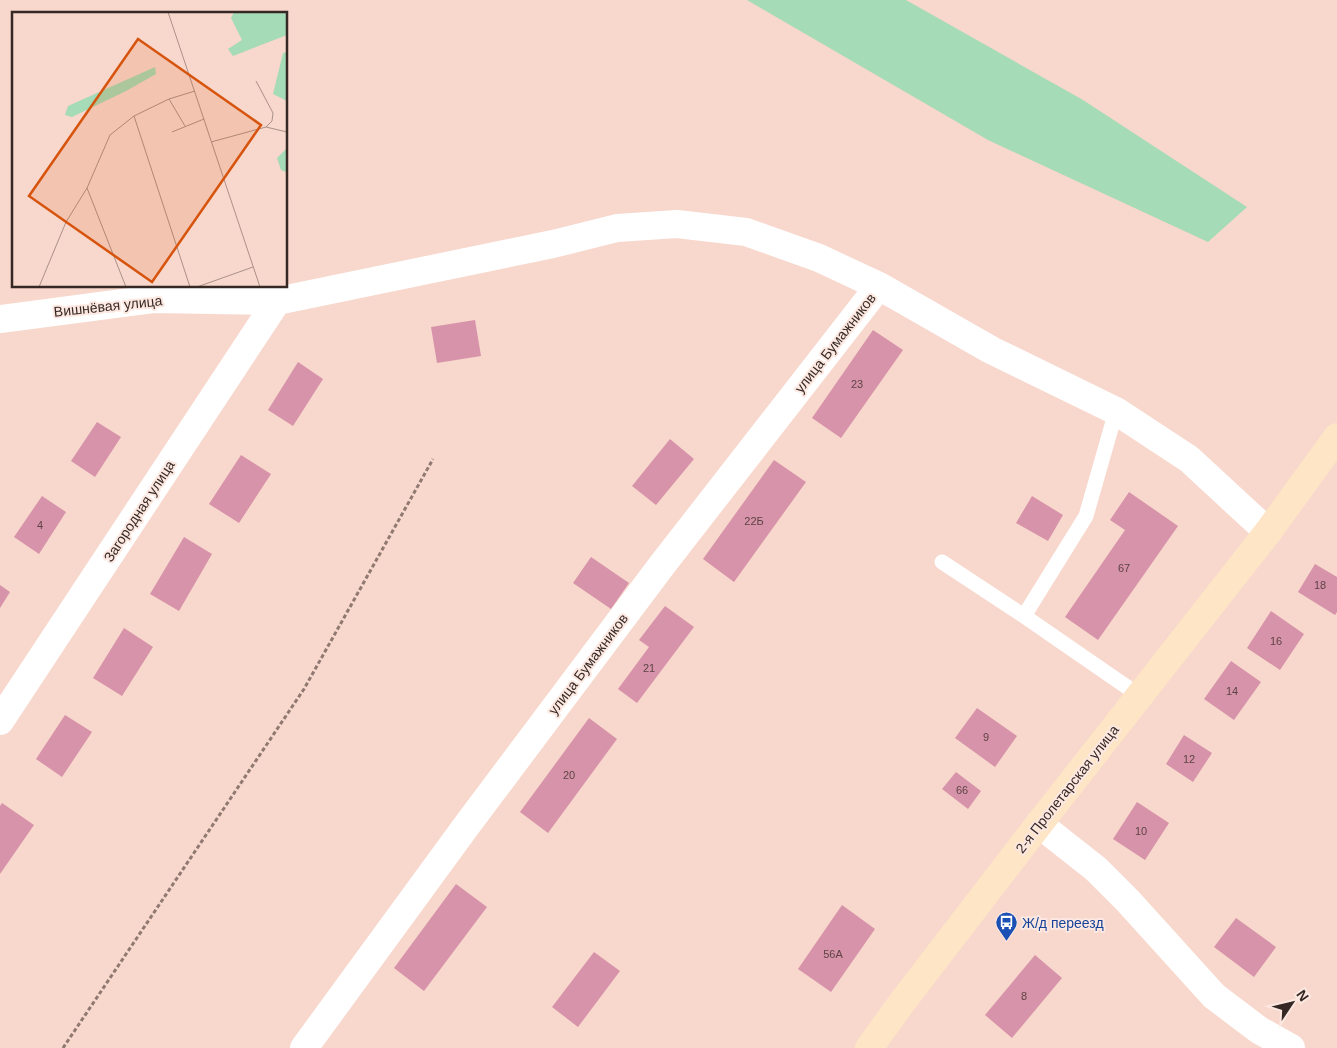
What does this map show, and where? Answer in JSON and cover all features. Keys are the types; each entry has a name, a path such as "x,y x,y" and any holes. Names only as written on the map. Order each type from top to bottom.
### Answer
{"main road":[{"name":"2-я Пролетарская улица","path":"869,1048 1039,824 1268,532 1337,437"}],"street":[{"name":"Вишнёвая улица","path":"0,319 153,299 277,301 553,244 617,228 677,224 746,232 819,258 880,286 990,350 1116,411 1189,459 1268,532"},
{"name":"улица Бумажников","path":"304,1048 467,825 662,565 880,286"},
{"name":"Загородная улица","path":"0,721 277,301"},
{"path":"1039,824 1096,869 1128,901 1214,996 1259,1030 1291,1048"}],"lane":[{"path":"1024,616 1086,516 1116,411"},
{"path":"942,562 1140,696"}],"path":[{"path":"63,1048 304,689 433,459"}],"green space":[{"path":"747,0 906,0 1083,100 1247,207 1208,242 988,140"}],"building":[{"path":"475,320 481,356 437,363 431,327"},
{"path":"873,330 903,350 841,438 812,418"},
{"path":"298,362 323,379 293,426 268,410"},
{"path":"97,422 121,437 95,477 71,461"},
{"path":"670,439 694,459 656,505 632,486"},
{"path":"241,455 271,474 239,523 209,504"},
{"path":"774,460 806,482 734,582 703,559"},
{"path":"1129,492 1178,526 1098,640 1065,617 1125,530 1110,520"},
{"path":"42,496 66,512 39,554 14,537"},
{"path":"1032,496 1063,515 1048,541 1016,523"},
{"path":"184,537 212,554 179,611 150,594"},
{"path":"591,557 629,583 611,609 573,583"},
{"path":"1315,564 1337,577 1337,612 1335,615 1298,592"},
{"path":"0,585 10,592 0,608"},
{"path":"665,606 694,627 637,703 618,689 649,647 639,640"},
{"path":"1271,611 1304,634 1280,670 1247,648"},
{"path":"124,628 153,647 122,696 93,678"},
{"path":"1231,661 1261,682 1234,720 1204,699"},
{"path":"977,708 1017,736 995,767 955,738"},
{"path":"65,715 92,732 62,777 36,759"},
{"path":"589,718 617,739 548,833 520,812"},
{"path":"1184,735 1212,753 1193,782 1166,764"},
{"path":"956,772 981,791 968,809 942,789"},
{"path":"1137,802 1169,823 1145,860 1113,839"},
{"path":"2,803 34,825 0,874 0,806"},
{"path":"456,884 487,907 424,991 394,968"},
{"path":"842,905 875,929 831,992 798,969"},
{"path":"1236,918 1276,947 1254,977 1214,947"},
{"path":"594,952 620,971 578,1027 552,1007"},
{"path":"1035,955 1062,978 1012,1038 985,1015"}],"place":[{"name":"Ж/д переезд","path":"1006,942"}]}
